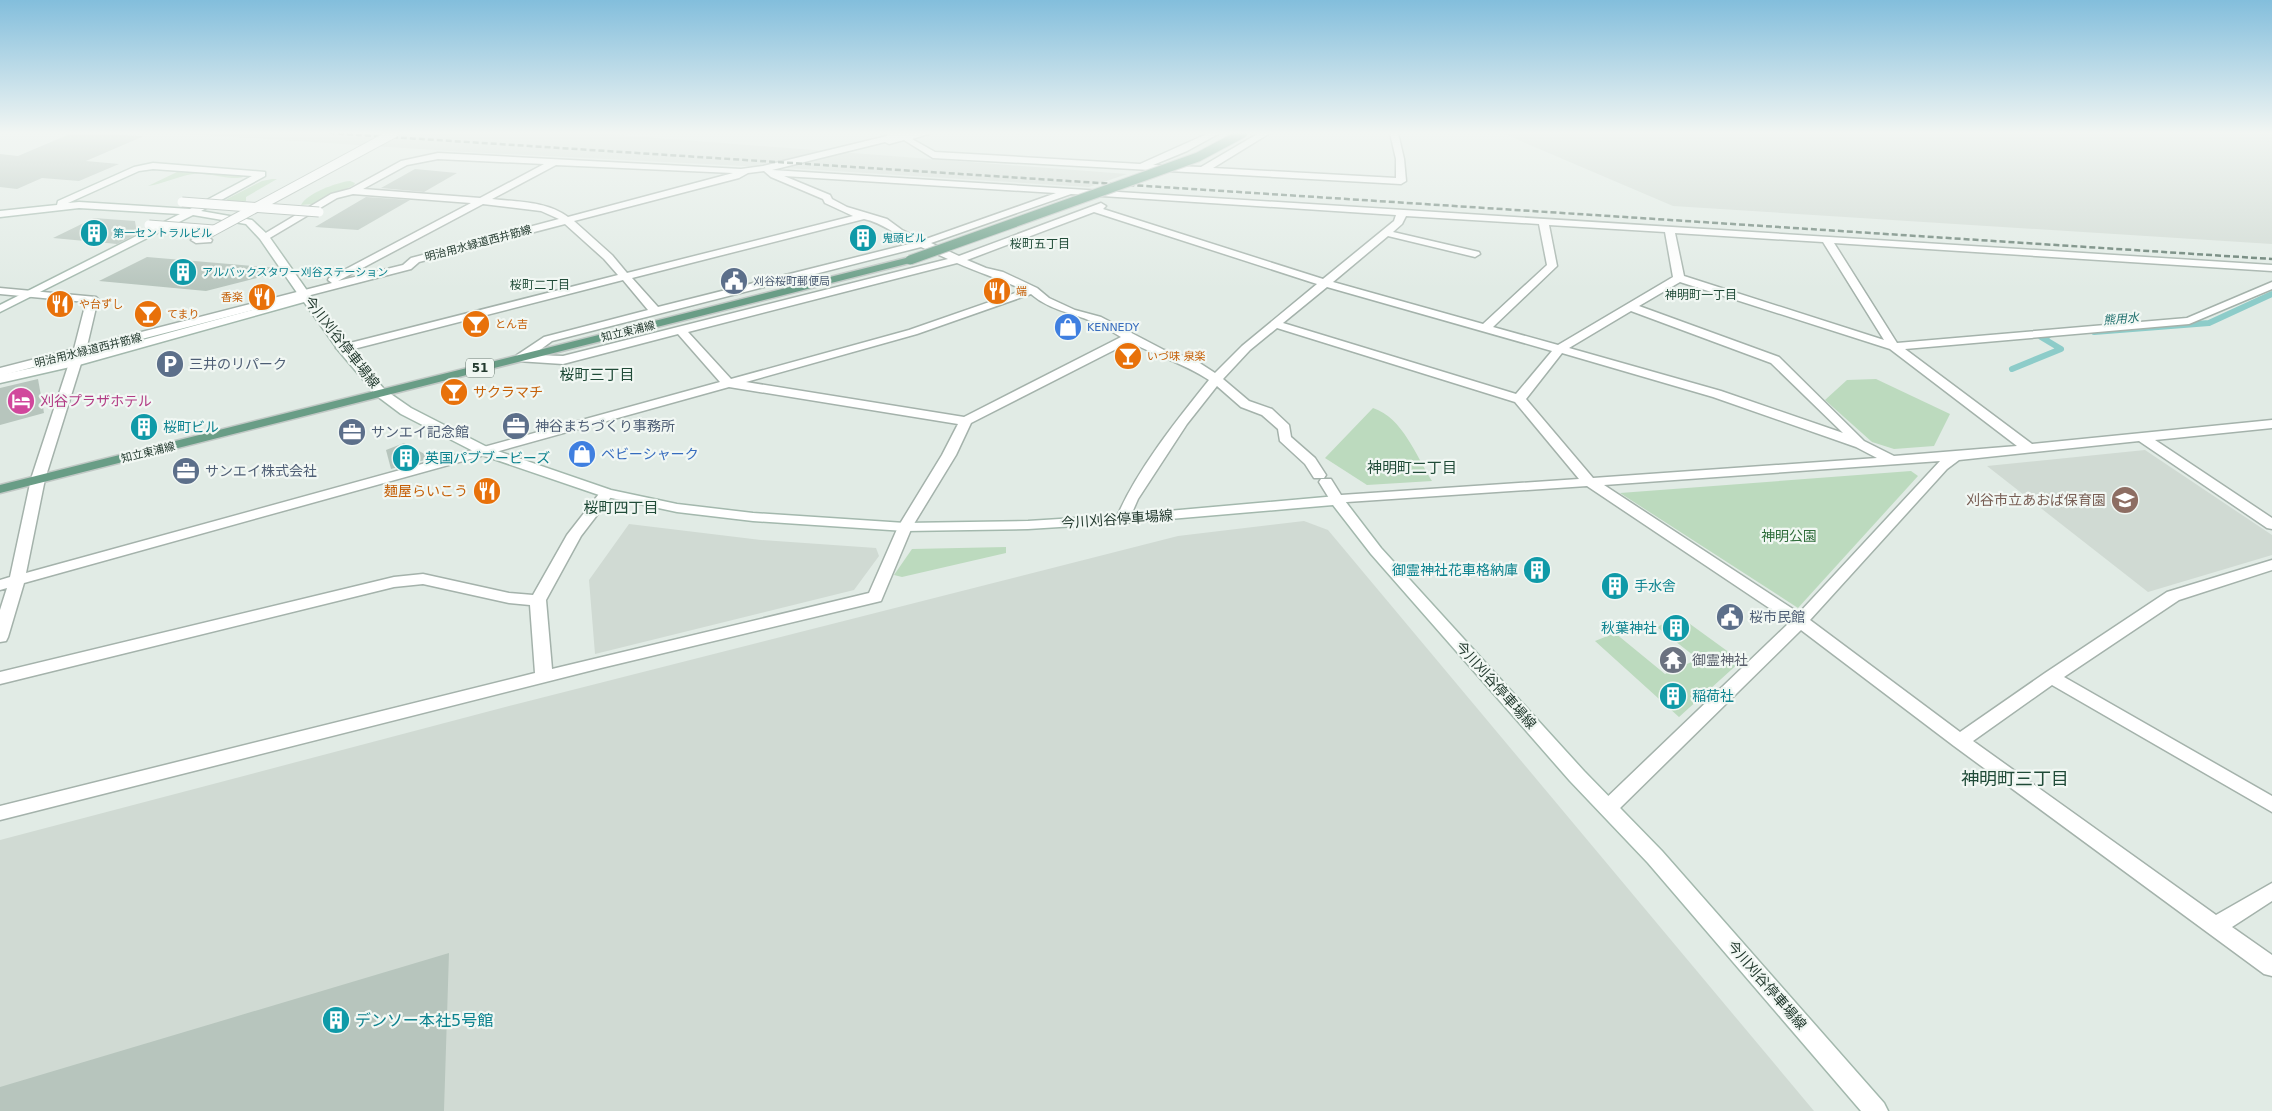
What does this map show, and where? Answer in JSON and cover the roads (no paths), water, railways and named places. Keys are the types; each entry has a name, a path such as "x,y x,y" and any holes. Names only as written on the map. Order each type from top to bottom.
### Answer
{"main road":[{"name":"知立東浦線","path":"0,489 926,255 1121,185"}],"street":[{"path":"54,208 66,200 101,185"},
{"path":"0,309 153,233 242,185"},
{"path":"207,240 196,240 298,185"},
{"path":"264,237 334,196 353,191 363,185"},
{"path":"0,379 305,294 513,185"},
{"name":"明治用水緑道西井筋線","path":"305,294 406,267 415,260 569,222 704,185"},
{"path":"569,222 716,185"},
{"path":"796,185 827,196 828,201 853,213 868,215 894,226 898,232 983,271 999,274 1033,290 1045,300 1071,312 1097,319 1160,353 1191,363 1216,379 1245,404 1267,412 1284,428 1285,438 1310,462 1337,500 1957,456 2272,424"},
{"path":"979,185 2272,268"},
{"path":"521,358 548,339 655,310 923,243 1073,190"},
{"path":"353,191 542,208 569,222 608,257 655,310"},
{"path":"521,358 563,360 960,259 1131,195"},
{"path":"182,202 319,212"},
{"name":"今川刈谷停車場線","path":"0,214 102,205 191,212 249,222 264,237 342,348 381,393 406,411 484,451 607,493 677,508 753,517 905,527 1028,525 1123,519 1337,500 1376,551 1608,808 1655,857 1876,1111"},
{"path":"1094,208 1325,282 1718,394 1860,444 1891,460"},
{"path":"1123,519 1131,499 1182,422 1216,379 1246,348 1399,222 1402,211"},
{"path":"342,348 868,215"},
{"path":"1485,328 1552,266 1543,220"},
{"path":"149,226 214,230"},
{"path":"1669,228 1679,278"},
{"path":"1386,233 1475,254"},
{"path":"1827,240 1894,348"},
{"path":"1519,399 1559,349 1679,278 1894,348 2028,448"},
{"path":"1894,348 2036,333 2189,321 2272,285"},
{"path":"0,585 913,332 1033,290"},
{"path":"0,291 92,299 91,311 78,357 38,479 17,580 0,637"},
{"path":"1630,307 1775,360 1860,444"},
{"path":"1275,324 1519,399 1588,481 1800,621 1960,741 2272,967"},
{"path":"681,331 728,383 966,420 1045,382 1130,337"},
{"name":"明治用水緑道西井筋線","path":"0,372 78,357"},
{"path":"0,813 875,596 905,527 948,455 966,420"},
{"path":"2140,436 2272,525"},
{"path":"1608,808 1800,621 1942,466 1957,456"},
{"path":"544,677 538,600 574,535 607,493"},
{"path":"1960,741 2051,677 2173,596 2272,564"},
{"path":"0,678 394,582 423,579 509,598 538,600"},
{"path":"2051,677 2272,805"},
{"path":"2216,926 2272,891"}],"waterway":[{"name":"熊用水","path":"2094,332 2209,323 2272,294"},
{"name":"熊用水","path":"2012,369 2061,349 2041,337 2048,336"}],"railway":[{"path":"1129,185 2272,259"}],"place":[{"name":"第一セントラルビル","path":"94,233"},
{"name":"鬼頭ビル","path":"863,238"},
{"name":"アルバックスタワー刈谷ステーション","path":"183,272"},
{"name":"刈谷桜町郵便局","path":"734,281"},
{"name":"端","path":"997,291"},
{"name":"香楽","path":"262,297"},
{"name":"や台ずし","path":"60,304"},
{"name":"てまり","path":"148,314"},
{"name":"とん吉","path":"476,324"},
{"name":"KENNEDY","path":"1068,327"},
{"name":"いづ味 泉楽","path":"1128,356"},
{"name":"三井のリパーク","path":"170,364"},
{"name":"サクラマチ","path":"454,392"},
{"name":"刈谷プラザホテル","path":"21,401"},
{"name":"神谷まちづくり事務所","path":"516,426"},
{"name":"桜町ビル","path":"144,427"},
{"name":"サンエイ記念館","path":"352,432"},
{"name":"ベビーシャーク","path":"582,454"},
{"name":"英国パブブービーズ","path":"406,458"},
{"name":"サンエイ株式会社","path":"186,471"},
{"name":"麺屋らいこう","path":"487,491"},
{"name":"刈谷市立あおば保育園","path":"2125,500"},
{"name":"御霊神社花車格納庫","path":"1537,570"},
{"name":"手水舎","path":"1615,586"},
{"name":"桜市民館","path":"1730,617"},
{"name":"秋葉神社","path":"1676,628"},
{"name":"御霊神社","path":"1673,660"},
{"name":"稲荷社","path":"1673,696"},
{"name":"デンソー本社5号館","path":"336,1020"}],"district":[{"name":"桜町五丁目","path":"1040,244"},
{"name":"桜町二丁目","path":"540,285"},
{"name":"神明町一丁目","path":"1701,295"},
{"name":"桜町三丁目","path":"597,375"},
{"name":"神明町二丁目","path":"1412,468"},
{"name":"桜町四丁目","path":"621,508"},
{"name":"神明町三丁目","path":"2015,779"}],"park label":[{"name":"神明公園","path":"1789,536"}]}
